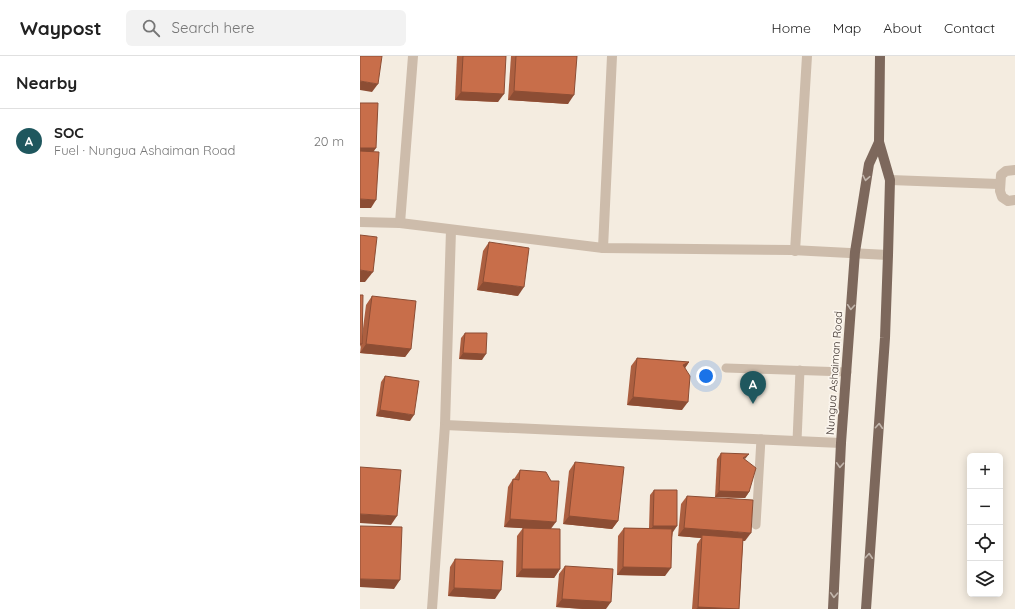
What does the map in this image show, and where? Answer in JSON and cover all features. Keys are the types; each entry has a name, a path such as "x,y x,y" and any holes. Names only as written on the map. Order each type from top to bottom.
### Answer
{"main road":[{"name":"Nungua Ashaiman Road","path":"866,609 885,338 890,180 879,142 880,56"},
{"name":"Nungua Ashaiman Road","path":"833,609 841,443 855,252 869,164 879,142"}],"street":[{"path":"400,223 413,56"},
{"path":"603,248 612,56"},
{"path":"795,251 807,56"},
{"path":"1015,170 1006,171 1001,175 999,184 1002,197 1008,201 1015,200"},
{"path":"890,180 999,184"},
{"path":"360,222 400,223 603,248 855,252 888,254"},
{"path":"432,609 445,425 451,230"},
{"path":"445,425 841,443"}],"lane":[{"path":"726,368 847,372"},
{"path":"797,441 800,370"},
{"path":"756,525 761,439"}],"building":[{"path":"360,56 382,56 378,84 360,81"},
{"path":"463,56 506,56 504,94 461,92"},
{"path":"516,56 577,56 574,95 514,91"},
{"path":"360,103 378,103 376,148 360,148"},
{"path":"360,151 379,152 376,200 360,199"},
{"path":"360,235 377,237 373,272 360,270"},
{"path":"489,242 529,248 524,287 483,282"},
{"path":"360,295 363,295 362,344 360,344"},
{"path":"372,296 416,301 411,349 366,344"},
{"path":"465,333 487,333 486,354 463,353"},
{"path":"637,358 689,362 683,365 690,376 688,402 633,397"},
{"path":"385,376 419,381 414,415 380,410"},
{"path":"721,453 749,454 743,458 756,468 749,492 719,491"},
{"path":"575,462 624,467 618,521 569,516"},
{"path":"360,467 401,470 397,516 360,514"},
{"path":"520,470 546,472 551,481 559,481 556,522 510,519 513,479 519,480"},
{"path":"654,490 677,490 677,526 653,526"},
{"path":"687,496 753,500 751,533 684,528"},
{"path":"360,526 402,527 400,580 360,579"},
{"path":"523,528 560,529 560,569 522,569"},
{"path":"624,528 672,529 671,568 623,567"},
{"path":"702,535 743,538 739,609 698,607"},
{"path":"455,559 503,561 501,590 454,588"},
{"path":"565,566 613,569 611,602 562,599"}],"place":[{"name":"SOC","path":"753,404"}]}
